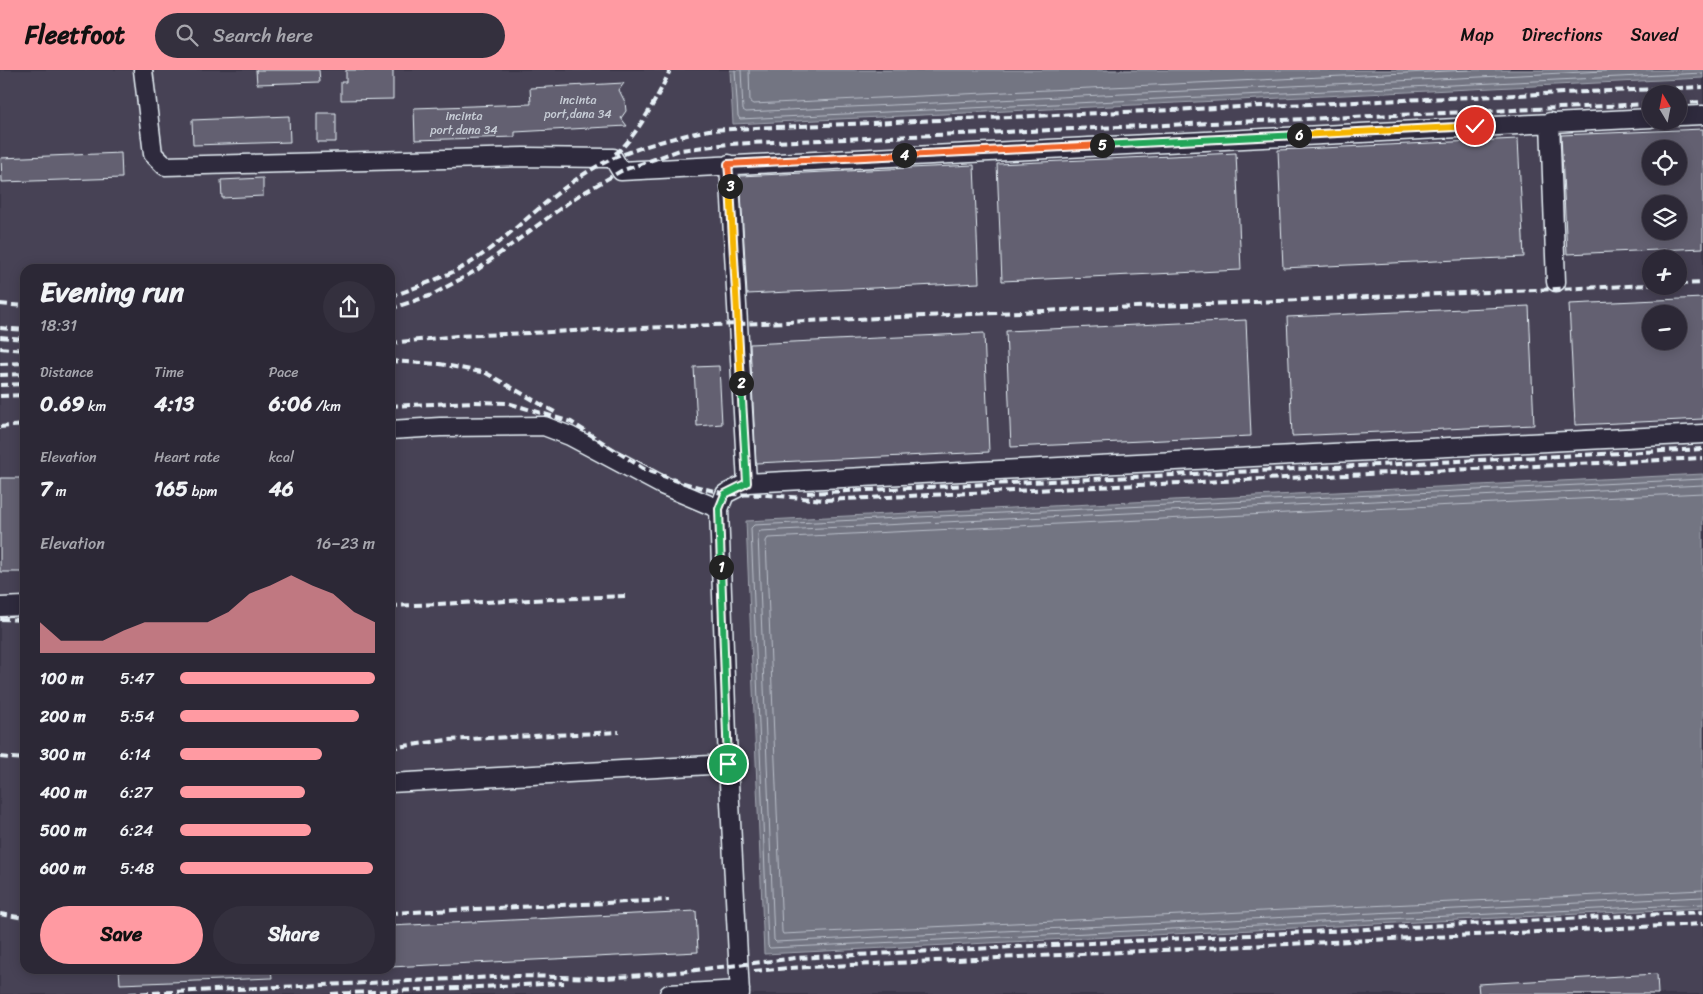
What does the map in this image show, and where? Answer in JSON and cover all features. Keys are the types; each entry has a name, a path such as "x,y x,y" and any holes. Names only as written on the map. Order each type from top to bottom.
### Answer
{"lane":[{"path":"143,70 153,154 165,166 524,157 613,158 621,171 1642,118"},
{"path":"1688,116 1703,115"},
{"path":"1550,122 1556,282"},
{"path":"728,164 747,483"},
{"path":"395,430 440,427 544,426 570,436 662,485 719,509"},
{"path":"669,994 740,992 728,764 719,509 725,494 747,483 1703,434"},
{"path":"0,607 20,606"},
{"path":"395,784 728,764"}],"shaded area":[{"path":"0,70 730,70 733,124 1703,77 1703,994 0,994"}],"water":[{"path":"730,70 1703,70 1703,78 733,124"},
{"path":"1703,474 1703,908 764,954 746,521"}],"building":[{"path":"256,70 319,70 320,82 257,84"},
{"path":"346,70 393,70 393,99 341,100 341,82 346,82"},
{"path":"624,83 619,90 625,102 626,111 621,118 627,126 515,132 515,137 415,140 414,108 531,104 530,88"},
{"path":"317,113 336,113 336,142 317,142"},
{"path":"289,116 290,142 193,145 192,120"},
{"path":"1703,129 1703,248 1567,254 1561,135"},
{"path":"1518,139 1524,257 1283,268 1278,150"},
{"path":"121,153 122,178 2,182 1,158"},
{"path":"1236,153 1241,270 1002,281 997,164"},
{"path":"974,165 979,283 747,294 740,176"},
{"path":"263,178 263,196 222,198 221,180"},
{"path":"1703,298 1703,419 1575,425 1569,304"},
{"path":"1529,306 1534,425 1292,436 1287,317"},
{"path":"1246,320 1251,436 1011,447 1006,331"},
{"path":"984,333 989,452 756,463 750,344"},
{"path":"719,366 722,424 697,426 694,367"},
{"path":"0,478 20,478 20,572 0,572"},
{"path":"696,911 698,952 395,967 395,926"},
{"path":"119,974 272,974 272,978 120,984"},
{"path":"1657,974 1658,994 1479,994 1478,984"}],"railway":[{"path":"615,154 638,128 654,103 670,70"},
{"path":"395,295 470,263 576,179 614,158 649,145 709,130 1703,87"},
{"path":"1688,103 1703,102"},
{"path":"395,307 432,295 477,270 576,197 621,171 680,150 728,144 1642,104"},
{"path":"1687,284 1703,283"},
{"path":"395,342 457,336 1642,285"},
{"path":"0,304 20,306"},
{"path":"0,328 20,330"},
{"path":"0,337 20,339"},
{"path":"0,348 20,350"},
{"path":"395,361 440,364 486,373 558,414"},
{"path":"0,364 20,363"},
{"path":"0,375 20,374"},
{"path":"0,385 20,384"},
{"path":"0,396 20,395"},
{"path":"395,406 473,402 508,403 571,422 644,469 680,482 725,494 767,495 825,500 1703,458"},
{"path":"0,427 20,425"},
{"path":"807,493 1703,449"},
{"path":"395,606 625,596"},
{"path":"0,619 20,620"},
{"path":"395,747 447,740 619,732"},
{"path":"0,757 20,759"},
{"path":"395,913 669,900"},
{"path":"129,994 518,976 606,978 679,972 796,958 1703,912"},
{"path":"0,914 20,917"},
{"path":"754,971 1703,924"},
{"path":"331,994 564,983"}],"route":[{"path":"728,764 719,509 725,494 747,483 728,164 1475,126"}]}
